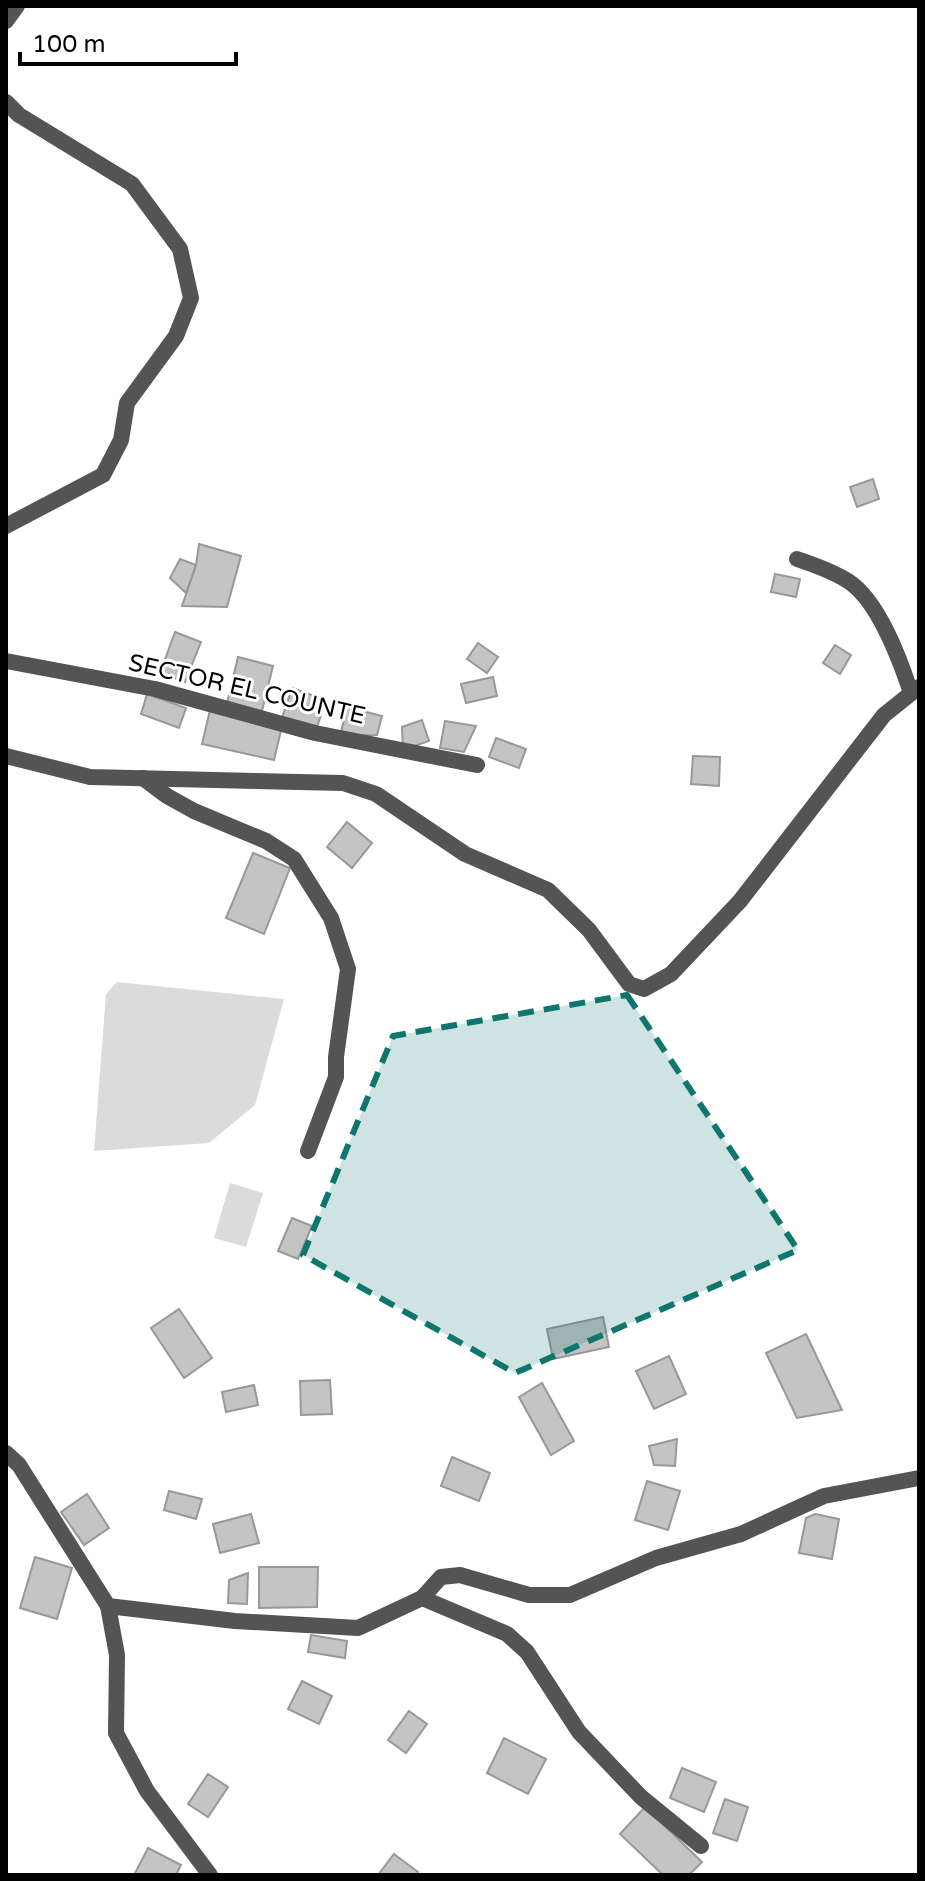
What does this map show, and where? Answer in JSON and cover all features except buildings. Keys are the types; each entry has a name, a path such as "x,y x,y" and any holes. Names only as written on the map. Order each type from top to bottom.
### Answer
{"street":[{"path":"6,21 17,6"},
{"path":"6,102 19,115 132,184 180,249 191,298 176,336 127,403 121,440 103,475 6,526"},
{"path":"6,756 90,777 343,783 376,794 465,854 548,890 589,930 629,984 644,989 671,974 740,901 884,715 915,690 885,631 860,592 850,582 797,559"},
{"name":"SECTOR EL COUNTE","path":"6,661 155,689 315,733 477,765"},
{"path":"143,778 194,811 266,841 294,859 331,918 348,969 336,1077 308,1151"},
{"path":"6,1453 19,1465 108,1606 117,1655 116,1733 147,1791 210,1875"},
{"path":"108,1606 235,1621 358,1628 422,1598 441,1577 460,1575 529,1595 570,1595 656,1558 741,1534 824,1496 919,1478"},
{"path":"422,1598 507,1634 527,1652 579,1732 641,1797 701,1846"}],"highlighted area":[{"path":"627,995 798,1250 515,1373 303,1255 393,1036"}],"shaded area":[{"path":"117,982 284,999 255,1105 209,1143 94,1151 106,994"},
{"path":"230,1183 263,1193 246,1247 214,1238"}]}
